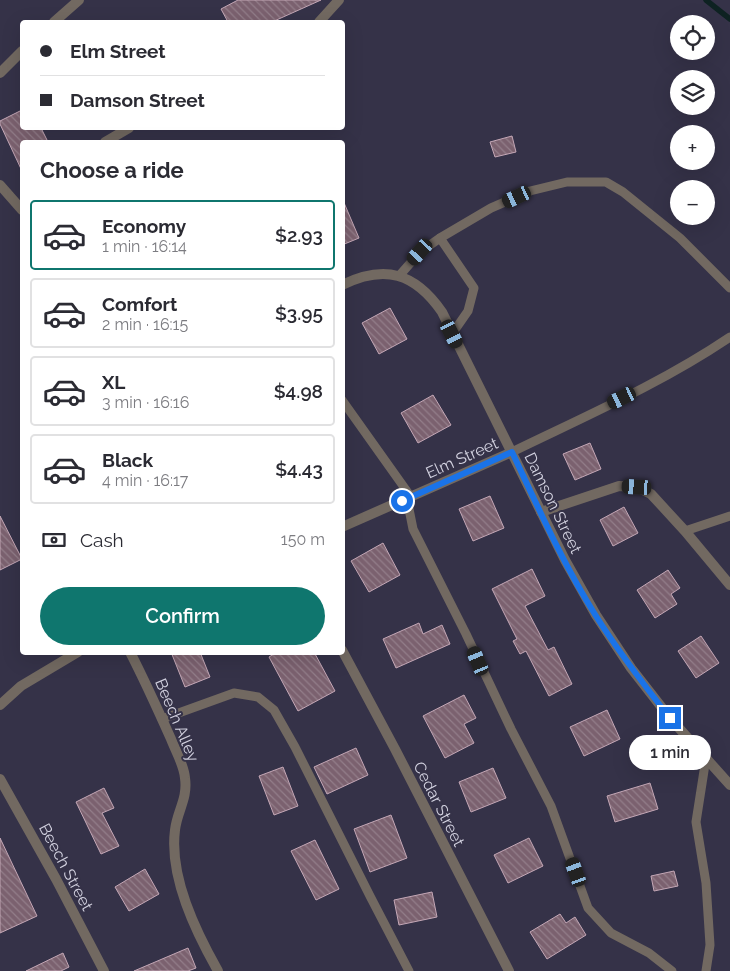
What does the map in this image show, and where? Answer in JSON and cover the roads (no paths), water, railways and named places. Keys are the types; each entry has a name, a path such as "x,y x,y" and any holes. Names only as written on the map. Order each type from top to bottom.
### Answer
{"street":[{"path":"56,20 79,0"},
{"path":"321,20 339,0"},
{"path":"0,73 20,54"},
{"path":"108,140 126,130"},
{"path":"0,185 19,197"},
{"name":"Damson Street","path":"345,284 361,277 380,274 398,276 416,284 431,296 442,312 565,560 596,615 650,693 730,785"},
{"name":"Elm Street","path":"345,525 512,452"},
{"path":"541,512 619,486 637,487 651,494 685,530 730,585"},
{"path":"0,705 21,686 73,655"},
{"name":"Beech Alley","path":"131,655 182,765 185,777 184,802 175,830 174,844 177,872 204,946 218,971"},
{"name":"Cedar Street","path":"345,655 509,971"},
{"name":"Beech Street","path":"0,779 56,879 104,971"}],"lane":[{"path":"398,276 420,252 491,208 530,191 567,182 606,182 623,192 680,238 730,288"},
{"path":"440,238 474,288 468,311 452,334"},
{"path":"512,452 638,391 699,358 730,337"},
{"path":"345,404 409,498 413,529 511,729 552,806 588,908 612,933 649,953 672,971"},
{"path":"685,530 730,516"},
{"path":"162,719 234,693 258,697 274,710 295,747 409,971"},
{"path":"706,758 696,822 707,892 710,945 706,971"}],"waterway":[{"path":"706,0 730,19"}]}
